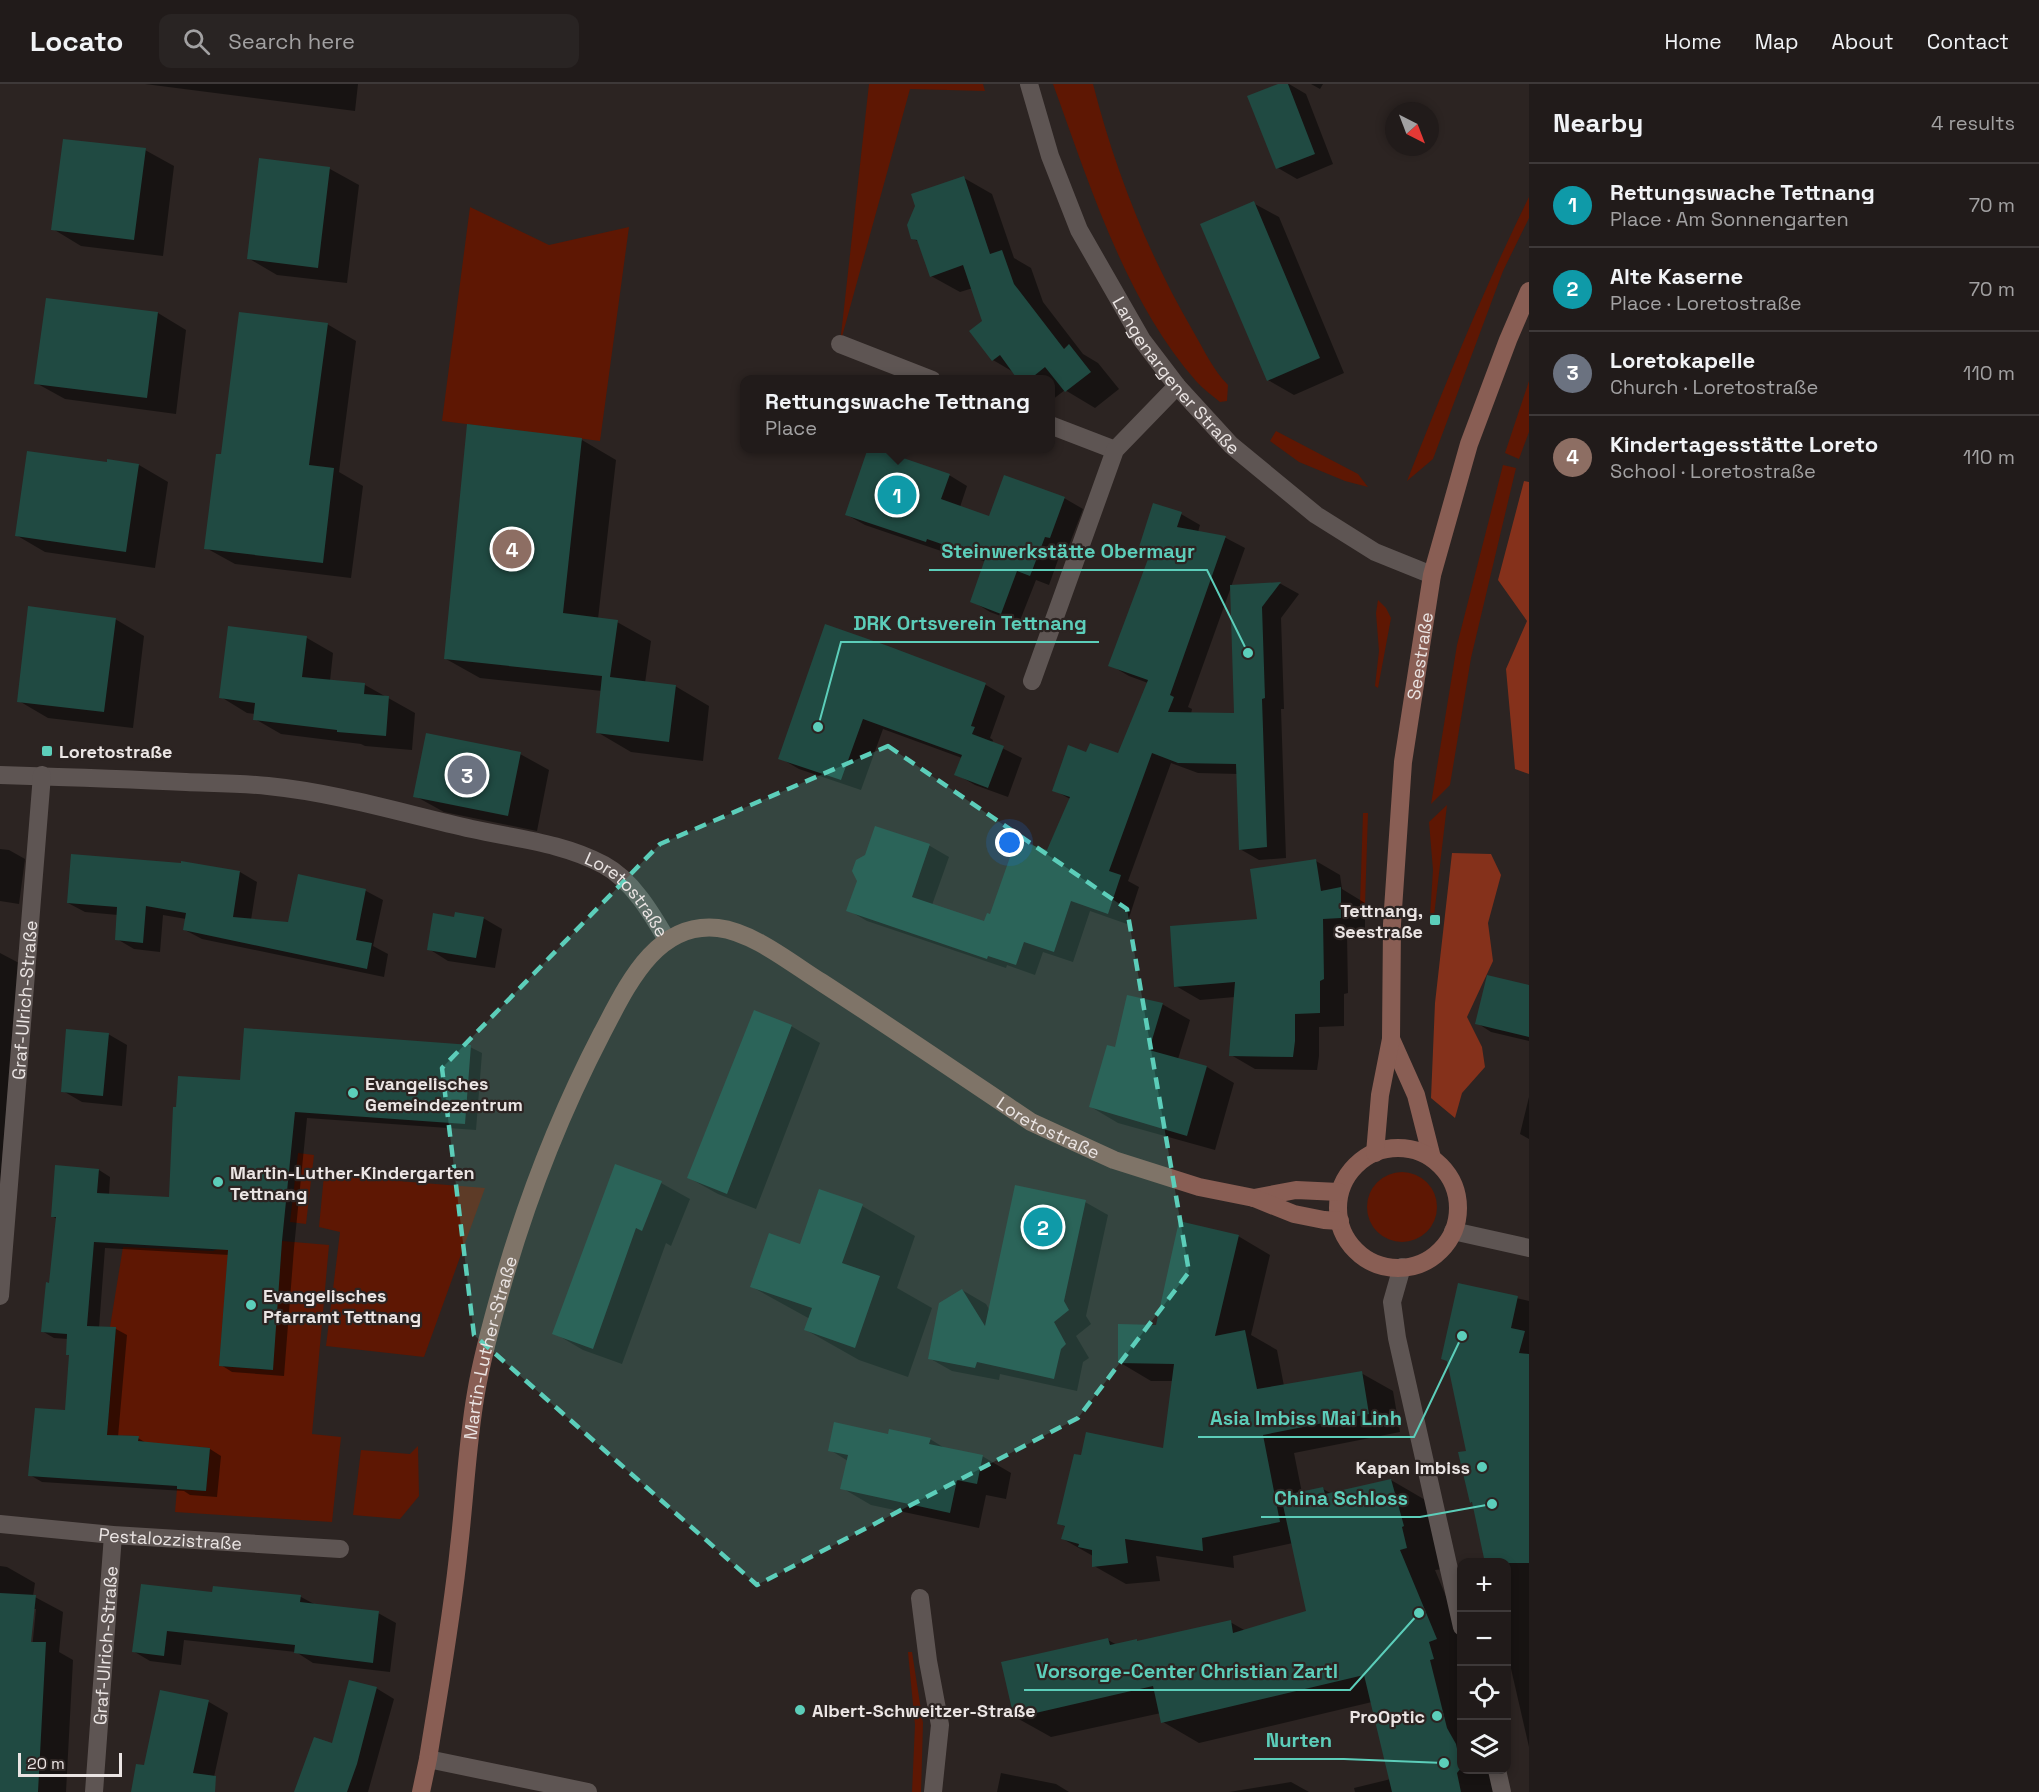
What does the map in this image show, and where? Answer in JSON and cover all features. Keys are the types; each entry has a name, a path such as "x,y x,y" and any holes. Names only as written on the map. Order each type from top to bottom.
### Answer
{"main road":[{"name":"Seestraße","path":"1375,1153 1380,1095 1391,1039 1392,924 1403,762 1432,575 1469,444 1529,291"},
{"name":"Loretostraße","path":"667,940 696,929 718,928 742,934 1048,1131 1114,1160 1199,1187 1254,1198 1294,1214 1340,1221"},
{"name":"Martin-Luther-Straße","path":"421,1792 459,1551 476,1392 489,1330 534,1184 579,1078 635,973 667,940"},
{"name":"Seestraße","path":"1391,1039 1416,1095 1432,1158"},
{"path":"1393,1148 1406,1148 1432,1158 1450,1178 1455,1191 1457,1211 1453,1231 1448,1240 1433,1256 1413,1265 1402,1267 1382,1265 1362,1256 1348,1240 1337,1208 1339,1191 1348,1176 1359,1162 1375,1153 1393,1148"},
{"name":"Loretostraße","path":"1254,1198 1296,1190 1339,1191"}],"street":[{"name":"Langenargener Straße","path":"1029,84 1050,156 1079,230 1142,340 1177,386 1231,445 1316,515 1376,552 1432,575"},
{"path":"840,344 919,375"},
{"path":"1032,681 1115,450 1177,386"},
{"path":"1055,427 1115,450"},
{"name":"Loretostraße","path":"0,775 268,786 352,799 392,811 521,838 581,854 606,866 618,875 649,908 667,940"},
{"name":"Graf-Ulrich-Straße","path":"0,1296 42,775"},
{"path":"1453,1231 1529,1248"},
{"path":"1402,1267 1392,1302 1397,1338 1458,1612"},
{"name":"Pestalozzistraße","path":"0,1524 340,1549"},
{"name":"Graf-Ulrich-Straße","path":"94,1792 113,1534"},
{"path":"920,1598 928,1661 940,1725 933,1792"},
{"path":"428,1759 588,1792"},
{"path":"1498,1774 1502,1792"}],"highlighted area":[{"path":"888,746 1127,909 1189,1272 1078,1418 757,1585 474,1335 442,1068 660,844"}],"shaded area":[{"path":"869,84 983,84 985,91 910,89 840,344"},
{"path":"1053,84 1093,84 1122,180 1147,242 1205,352 1228,385 1227,401 1220,402 1196,381 1171,349 1129,278 1095,200"},
{"path":"1529,197 1529,218 1503,271 1433,459 1407,481 1480,302"},
{"path":"470,207 549,245 629,227 600,441 442,421"},
{"path":"1529,381 1529,432 1519,459 1505,453"},
{"path":"1276,431 1358,474 1368,487 1345,481 1299,462 1270,441"},
{"path":"1503,465 1516,468 1471,658 1450,785 1431,804 1457,645"},
{"path":"1524,481 1529,482 1529,774 1515,769 1506,669 1527,621 1498,580"},
{"path":"1378,600 1386,608 1391,618 1378,688 1375,686 1379,651 1376,613"},
{"path":"1447,805 1434,916 1430,916 1433,870 1429,822"},
{"path":"1363,813 1368,813 1365,905 1360,905"},
{"path":"1452,853 1491,854 1501,875 1488,923 1493,961 1467,1017 1482,1047 1485,1067 1462,1093 1455,1118 1431,1098 1435,1003"},
{"path":"298,1153 314,1155 306,1224 290,1222"},
{"path":"1409,1172 1422,1178 1431,1187 1435,1193 1437,1207 1435,1221 1427,1232 1416,1240 1395,1242 1377,1232 1369,1221 1367,1200 1377,1182 1388,1174"},
{"path":"324,1175 485,1188 424,1357 326,1346 340,1232 319,1227"},
{"path":"282,1241 329,1245 312,1434 341,1437 332,1522 175,1512 177,1489 206,1491 210,1448 181,1445 138,1451 138,1436 107,1435 116,1328 110,1327 123,1247 213,1251 229,1244 219,1366 272,1370"},
{"path":"418,1446 419,1496 400,1519 353,1515 361,1450 410,1454"},
{"path":"908,1652 912,1652 923,1723 921,1792 912,1792 915,1725"}],"building":[{"path":"1278,84 1288,84 1315,154 1276,169 1247,96"},
{"path":"63,139 146,148 134,240 51,230"},
{"path":"259,158 330,167 318,268 247,259"},
{"path":"964,176 990,254 1002,250 1014,284 1064,349 1069,344 1091,372 1065,392 1055,380 1055,375 1051,375 1045,367 1035,375 1014,375 1000,355 992,361 969,331 982,321 963,265 930,277 917,240 911,239 907,225 915,206 911,194"},
{"path":"1254,201 1320,358 1267,381 1200,224"},
{"path":"46,298 158,312 147,398 34,384"},
{"path":"239,312 328,323 309,465 334,468 323,563 204,549 216,454 221,454"},
{"path":"467,424 582,438 563,613 618,620 610,677 676,685 669,742 596,733 602,676 444,659"},
{"path":"27,451 139,464 126,552 15,536"},
{"path":"866,453 889,453 950,474 941,499 989,516 1004,475 1065,497 1050,538 1045,537 1030,576 1017,571 1001,614 970,602 985,559 845,515"},
{"path":"1153,503 1182,512 1177,527 1226,536 1170,695 1174,697 1168,712 1234,713 1230,585 1281,582 1262,607 1265,698 1262,699 1267,847 1239,850 1236,764 1178,763 1152,753 1109,871 1121,875 1108,914 1071,901 1054,952 1024,942 1016,965 988,956 987,959 846,911 857,881 852,871 856,860 865,855 875,826 930,844 912,897 984,921 987,913 990,914 1016,840 1047,850 1070,797 1052,791 1068,745 1086,752 1090,743 1118,753 1148,680 1108,666 1151,551 1139,547"},
{"path":"28,606 116,618 104,712 17,702"},
{"path":"825,624 986,683 971,726 975,727 972,734 1004,746 988,788 954,775 962,755 863,719 841,780 778,759"},
{"path":"228,626 307,636 302,677 365,683 364,694 389,696 386,736 337,732 337,730 253,720 255,703 219,698"},
{"path":"426,733 521,752 508,816 413,797"},
{"path":"71,854 181,863 181,861 240,871 233,917 288,922 298,874 366,889 356,940 372,943 367,969 183,930 186,913 146,906 143,943 115,940 117,907 67,903"},
{"path":"1316,859 1321,891 1341,887 1341,918 1323,919 1324,979 1320,981 1320,1013 1295,1014 1293,1057 1229,1056 1235,982 1174,987 1170,926 1257,919 1250,869"},
{"path":"455,912 484,917 476,958 427,950 433,913 454,917"},
{"path":"1487,975 1529,985 1529,1037 1475,1024"},
{"path":"1127,995 1163,1003 1149,1050 1207,1066 1187,1136 1089,1107 1107,1045 1115,1047"},
{"path":"754,1010 792,1025 727,1194 687,1178"},
{"path":"244,1028 471,1045 465,1124 295,1112 282,1241 273,1370 219,1366 228,1250 94,1242 87,1326 116,1327 107,1435 139,1436 138,1441 210,1448 206,1491 177,1489 177,1486 28,1476 35,1408 65,1410 69,1355 66,1355 67,1334 41,1332 56,1217 51,1217 55,1165 99,1169 97,1193 169,1197 173,1107 176,1107 178,1076 240,1080"},
{"path":"66,1029 109,1033 103,1096 61,1092"},
{"path":"615,1164 662,1181 642,1231 636,1228 593,1349 552,1334"},
{"path":"1015,1185 1086,1200 1064,1301 1069,1310 1054,1322 1066,1344 1061,1349 1054,1379 977,1362 975,1368 928,1359 939,1303 962,1289 985,1326"},
{"path":"819,1189 863,1204 842,1263 880,1276 855,1348 804,1330 812,1308 750,1287 769,1233 800,1244"},
{"path":"1179,1221 1239,1235 1215,1336 1245,1330 1257,1389 1362,1371 1369,1414 1263,1435 1280,1522 1202,1538 1203,1551 1125,1539 1128,1563 1092,1567 1092,1550 1078,1547 1079,1544 1061,1539 1065,1526 1057,1524 1074,1454 1081,1455 1086,1432 1163,1448 1174,1364 1118,1363 1118,1324 1156,1325"},
{"path":"1458,1283 1518,1296 1511,1328 1525,1331 1519,1353 1529,1354 1529,1563 1511,1563 1511,1558 1484,1558 1458,1452 1466,1451 1447,1361 1441,1359"},
{"path":"834,1422 888,1434 889,1429 931,1438 929,1444 983,1455 977,1484 957,1480 950,1513 840,1489 848,1455 828,1451"},
{"path":"1391,1479 1404,1526 1402,1527 1407,1548 1400,1550 1437,1639 1429,1642 1434,1659 1430,1660 1447,1728 1456,1744 1457,1774 1461,1792 1392,1792 1364,1675 1161,1723 1153,1686 1014,1718 1001,1662 1108,1638 1110,1645 1231,1620 1233,1633 1306,1611 1281,1496 1323,1487 1325,1494"},
{"path":"141,1584 212,1592 213,1586 301,1595 300,1602 379,1611 373,1663 294,1653 295,1645 167,1631 164,1656 132,1652"},
{"path":"0,1593 36,1595 31,1642 46,1642 38,1792 0,1792"},
{"path":"349,1680 377,1687 357,1764 347,1792 294,1792 314,1737 332,1743"},
{"path":"160,1690 209,1700 193,1773 216,1776 215,1792 131,1792 136,1764 144,1765"}],"place":[{"name":"Rettungswache Tettnang","path":"897,495"},
{"name":"Kindertagesstätte Loreto","path":"512,549"},
{"name":"Steinwerkstätte Obermayr","path":"1248,653"},
{"name":"DRK Ortsverein Tettnang","path":"818,727"},
{"name":"Loretostraße","path":"47,751"},
{"name":"Loretokapelle","path":"467,775"},
{"name":"Tettnang, Seestraße","path":"1435,920"},
{"name":"Evangelisches Gemeindezentrum","path":"353,1093"},
{"name":"Martin-Luther-Kindergarten Tettnang","path":"218,1182"},
{"name":"Alte Kaserne","path":"1043,1227"},
{"name":"Evangelisches Pfarramt Tettnang","path":"251,1305"},
{"name":"Asia Imbiss Mai Linh","path":"1462,1336"},
{"name":"Kapan Imbiss","path":"1482,1467"},
{"name":"China Schloss","path":"1492,1504"},
{"name":"Vorsorge-Center Christian Zartl","path":"1419,1613"},
{"name":"Albert-Schweitzer-Straße","path":"800,1710"},
{"name":"ProOptic","path":"1437,1716"},
{"name":"Nurten","path":"1444,1763"}]}
